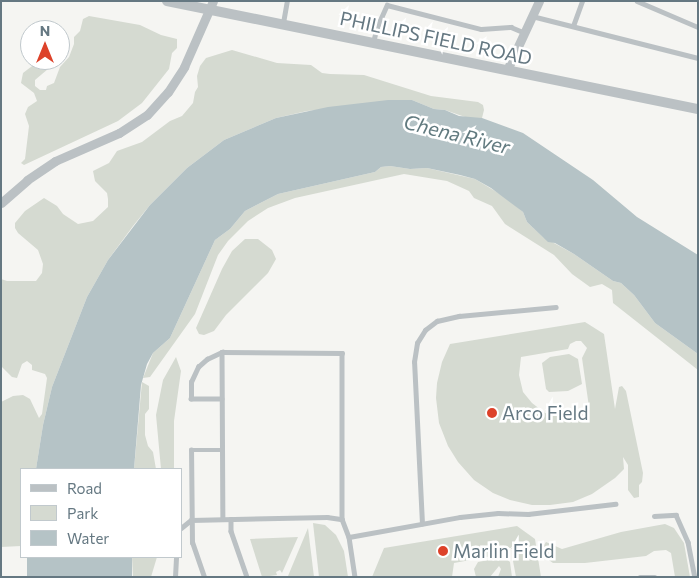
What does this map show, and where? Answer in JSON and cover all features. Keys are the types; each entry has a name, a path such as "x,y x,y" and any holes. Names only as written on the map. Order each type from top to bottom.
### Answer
{"street":[{"name":"PHILLIPS FIELD ROAD","path":"167,1 211,5 283,25 698,109"},
{"path":"507,70 539,1"},
{"path":"1,203 45,168 74,152 119,133 147,115 168,92 180,73 211,5"}],"lane":[{"path":"283,25 286,1"},
{"path":"573,26 582,1"},
{"path":"637,1 698,27"},
{"path":"372,43 388,3 481,29 511,27 525,33"},
{"path":"532,16 698,58"},
{"path":"422,524 414,362 417,343 425,330 438,321 459,316 556,307"},
{"path":"222,399 191,399 191,382 198,367 207,359 222,352 342,353 342,519 349,537 355,577"},
{"path":"222,352 223,519"},
{"path":"204,577 192,543 191,450 223,450"},
{"path":"349,537 498,513 528,514 616,504"},
{"path":"654,516 676,515 688,542 695,577"},
{"path":"182,527 191,520 327,516 342,519"},
{"path":"231,519 231,531 247,577"},
{"path":"176,558 176,577"},
{"path":"640,577 655,577"}],"green space":[{"path":"89,16 140,25 161,35 177,39 177,48 172,53 169,69 142,103 118,121 24,165 21,163 25,159 29,126 25,114 28,107 37,101 34,93 21,83 23,73 27,70 47,70 35,80 35,86 40,90 46,90 47,86 54,83 59,70 70,70 70,54 74,44 74,37 80,31 83,19"},
{"path":"232,50 277,63 311,65 322,73 364,75 431,96 478,102 483,105 484,110 482,118 468,118 445,110 434,109 412,100 307,111 276,118 224,140 187,168 150,205 133,226 108,260 87,297 52,387 43,425 36,468 20,468 20,546 1,547 1,402 13,396 23,395 30,399 39,418 42,414 47,378 45,374 32,370 32,365 27,361 22,364 17,378 12,377 1,366 1,279 7,281 36,281 42,273 43,264 38,250 18,233 15,223 25,211 44,198 57,206 63,214 78,224 93,221 108,207 108,199 107,193 95,181 93,171 109,163 117,151 142,142 170,121 182,116 193,103 198,87 197,76 200,66 206,58"},
{"path":"390,166 410,169 427,168 475,179 505,197 523,212 527,222 543,237 574,254 613,281 621,283 634,295 655,323 698,354 698,370 613,303 612,290 602,284 590,287 572,274 554,255 505,224 492,206 474,198 469,191 447,181 404,174 295,198 268,208 248,221 228,241 218,255 195,314 150,377 143,378 153,353 170,338 215,240 230,229 245,211 278,194 375,172 381,167"},
{"path":"245,239 258,239 272,250 276,259 268,273 226,315 214,331 204,335 199,334 196,328 222,269 232,251"},
{"name":"Arco Field","path":"585,322 604,334 615,409 619,387 622,386 626,391 643,473 642,482 639,485 639,497 634,498 628,490 628,465 623,457 624,469 615,478 592,494 573,502 532,505 510,500 493,493 474,480 458,462 448,446 439,423 436,398 437,383 442,362 450,344","holes":["581,341 587,348 582,358 589,407 569,416 555,416 545,413 532,403 523,392 519,375 521,357 568,349 570,344"]},
{"name":"Arco Field","path":"569,354 578,359 582,384 568,391 549,392 546,389 542,363 550,357"},
{"path":"176,357 181,371 174,421 174,468 161,468 156,415 163,380"},
{"path":"142,382 149,386 149,409 145,414 145,435 148,446 153,452 156,468 134,468"},
{"path":"313,523 325,525 336,535 344,551 348,577 319,577"},
{"path":"665,524 674,528 684,543 690,577 675,577 671,553 666,550 654,551 646,556 585,563 553,563 546,558 542,548 546,542 562,549 621,532"},
{"name":"Marlin Field","path":"517,526 535,539 541,577 516,577 513,561 517,554 511,548 507,548 503,554 454,563 452,577 372,577 384,548"},
{"path":"308,528 314,577 289,577 288,576"},
{"path":"298,537 282,573 280,570 276,572 277,575 262,577 250,539"},
{"name":"Marlin Field","path":"504,557 510,562 512,577 498,577 501,569 499,566 490,577 476,577 474,569 478,562"},
{"path":"132,558 157,558 151,577 133,577"}],"water":[{"name":"Chena River","path":"388,100 412,100 459,116 482,118 523,133 593,180 637,217 698,255 698,354 655,323 634,295 621,283 613,281 555,243 548,242 527,222 523,212 491,188 475,179 427,168 381,167 375,172 278,194 245,211 230,229 215,240 170,338 153,353 147,364 141,385 134,468 36,468 43,425 52,387 87,297 108,260 150,205 187,168 224,140 276,118 328,107"},
{"path":"27,558 132,558 132,577 27,577"}],"place":[{"name":"Arco Field","path":"492,413"},
{"name":"Marlin Field","path":"443,551"}]}
